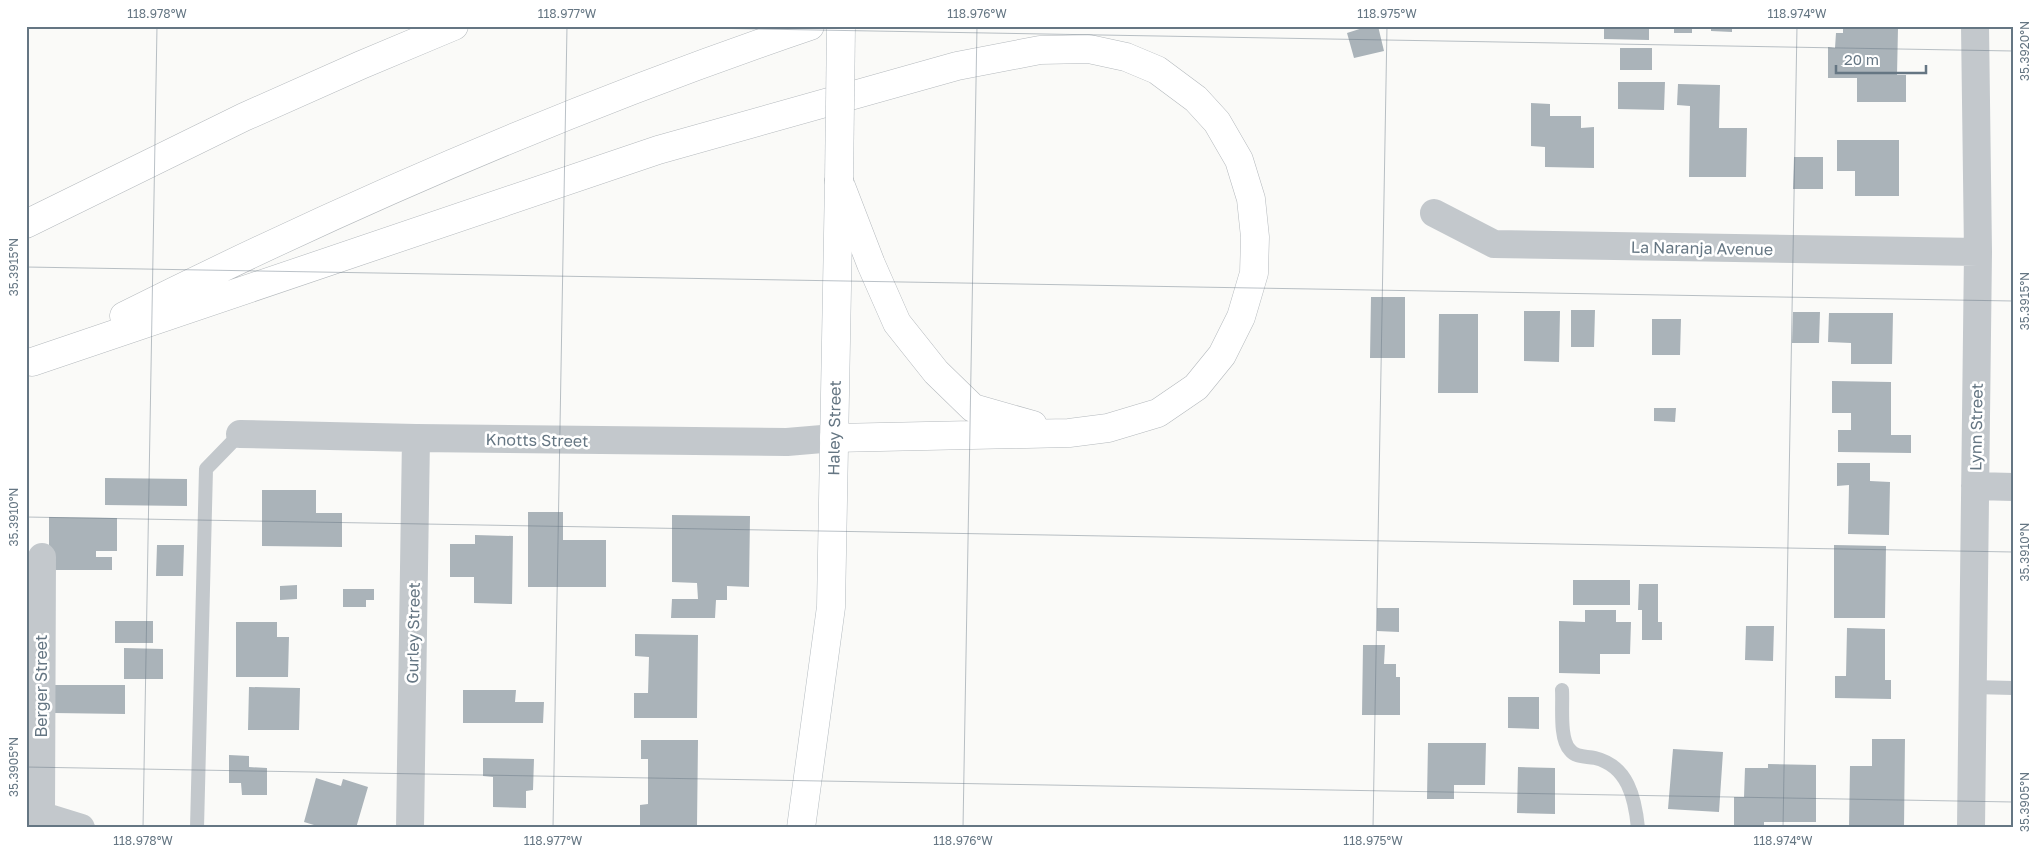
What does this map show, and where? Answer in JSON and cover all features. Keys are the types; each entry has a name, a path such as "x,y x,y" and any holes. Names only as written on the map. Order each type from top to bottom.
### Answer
{"main road":[{"path":"26,224 244,117 454,26"},
{"path":"29,364 193,282 406,183 593,104 730,53 810,26"},
{"name":"Haley Street","path":"801,828 831,607 841,26"},
{"path":"29,364 658,150 957,66 1040,50 1089,49 1126,57 1157,70 1196,99 1217,122 1239,160 1250,199 1255,237 1254,273 1241,317 1222,355 1196,387 1158,413 1108,428 1068,433 834,438"},
{"path":"839,181 871,264 897,323 936,372 974,408 1068,433"}],"street":[{"name":"Lynn Street","path":"1971,828 1978,252 1975,26"},
{"name":"La Naranja Avenue","path":"1434,213 1494,244 1978,252"},
{"name":"Knotts Street","path":"240,434 787,442 834,438"},
{"name":"Gurley Street","path":"410,828 416,438"},
{"path":"1975,486 2013,487"},
{"name":"Berger Street","path":"34,813 42,557"},
{"path":"34,813 81,828"}],"lane":[{"path":"196,828 206,469 240,434"},
{"path":"1973,687 2013,688"},
{"path":"1562,690 1565,743 1570,751 1580,756 1607,762 1621,774 1633,796 1638,828"}],"building":[{"path":"1369,26 1378,26 1384,51 1354,58 1347,33"},
{"path":"1604,26 1649,26 1649,40 1604,39"},
{"path":"1674,26 1692,26 1692,33 1674,33"},
{"path":"1711,26 1732,26 1732,32 1711,31"},
{"path":"1843,28 1898,28 1897,75 1906,75 1906,102 1857,102 1857,78 1828,78 1828,47 1835,48 1836,33 1843,33"},
{"path":"1620,48 1652,48 1652,70 1620,70"},
{"path":"1618,82 1665,82 1664,110 1618,109"},
{"path":"1678,84 1720,85 1719,128 1747,128 1746,177 1689,177 1690,106 1677,105"},
{"path":"1531,103 1550,104 1550,116 1581,116 1581,128 1594,127 1594,168 1545,167 1545,147 1531,146"},
{"path":"1837,140 1899,140 1899,196 1855,196 1855,171 1837,171"},
{"path":"1794,157 1823,157 1823,189 1793,189"},
{"path":"1371,297 1405,297 1405,358 1370,358"},
{"path":"1571,310 1595,310 1594,347 1571,347"},
{"path":"1524,311 1560,311 1559,362 1524,361"},
{"path":"1793,312 1820,312 1819,343 1792,343"},
{"path":"1829,313 1893,313 1892,364 1851,364 1851,343 1828,342"},
{"path":"1439,314 1478,314 1478,393 1438,393"},
{"path":"1652,319 1681,319 1680,355 1652,355"},
{"path":"1832,381 1891,382 1891,435 1911,435 1911,453 1838,452 1838,430 1851,430 1851,413 1832,413"},
{"path":"1654,408 1676,408 1675,422 1654,421"},
{"path":"1837,463 1870,463 1870,481 1890,482 1889,535 1848,534 1849,485 1837,486"},
{"path":"105,478 187,479 187,506 105,505"},
{"path":"262,490 316,490 316,513 342,513 342,547 262,546"},
{"path":"528,512 563,512 563,540 606,540 606,587 528,587"},
{"path":"672,515 750,516 749,587 727,586 727,600 716,600 715,618 671,618 672,599 698,599 697,583 672,582"},
{"path":"49,517 117,518 117,551 96,551 96,557 112,557 112,570 49,570"},
{"path":"475,535 513,536 512,604 474,603 474,577 450,577 450,544 475,544"},
{"path":"157,545 184,545 183,576 156,576"},
{"path":"1834,545 1886,546 1885,618 1834,618"},
{"path":"1573,580 1630,580 1630,605 1573,605"},
{"path":"1639,584 1658,584 1658,622 1662,622 1662,640 1642,640 1642,610 1638,610"},
{"path":"297,585 297,599 280,600 280,586"},
{"path":"343,589 374,589 374,600 366,600 366,607 343,607"},
{"path":"1377,608 1399,608 1399,632 1377,631"},
{"path":"1585,610 1616,610 1616,622 1631,622 1630,654 1600,654 1600,674 1559,673 1559,621 1585,622"},
{"path":"115,621 153,621 153,643 115,643"},
{"path":"236,622 277,622 277,637 289,637 288,677 236,677"},
{"path":"1746,626 1774,626 1773,661 1745,660"},
{"path":"1847,628 1885,629 1885,680 1891,680 1891,699 1835,698 1835,676 1846,676"},
{"path":"635,634 698,635 697,718 634,718 634,693 648,693 649,657 635,656"},
{"path":"1363,645 1385,645 1384,664 1396,664 1396,677 1400,677 1400,715 1362,715"},
{"path":"124,648 163,649 163,679 124,679"},
{"path":"55,685 125,685 125,714 54,713"},
{"path":"249,687 300,688 299,730 248,730"},
{"path":"463,690 516,690 515,702 544,702 543,723 463,723"},
{"path":"1508,697 1539,697 1539,729 1508,728"},
{"path":"1872,739 1905,739 1904,828 1849,828 1850,766 1872,766"},
{"path":"641,740 698,740 697,826 640,825 640,805 648,804 648,759 641,759"},
{"path":"1428,743 1486,743 1485,785 1454,785 1454,799 1427,799"},
{"path":"1673,749 1723,752 1719,812 1668,809"},
{"path":"229,755 249,756 249,767 267,768 267,795 242,795 241,783 229,783"},
{"path":"483,758 534,759 533,790 526,791 526,808 493,807 493,777 483,776"},
{"path":"1768,764 1816,765 1816,822 1764,822 1764,827 1734,827 1734,797 1744,797 1745,768 1768,768"},
{"path":"1518,767 1555,768 1555,814 1517,813"},
{"path":"316,778 341,786 343,779 368,787 356,828 324,828 304,822"}]}
